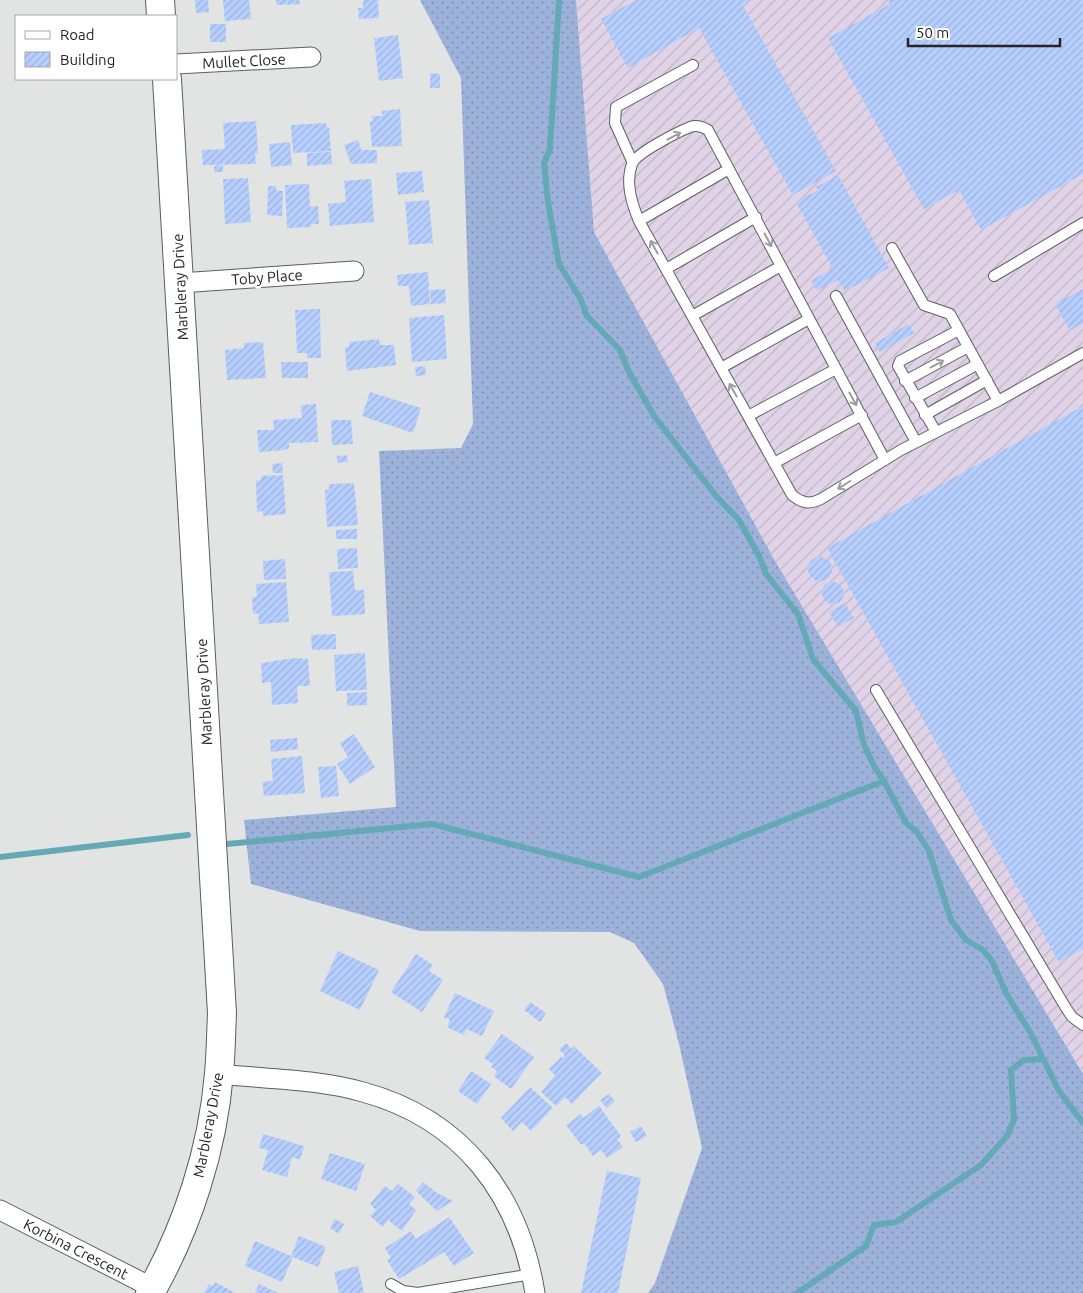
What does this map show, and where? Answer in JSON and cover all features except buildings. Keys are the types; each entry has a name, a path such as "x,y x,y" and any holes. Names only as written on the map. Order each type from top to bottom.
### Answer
{"street":[{"path":"160,0 161,15"},
{"name":"Mullet Close","path":"178,64 311,57"},
{"name":"Marbleray Drive","path":"151,1290 174,1246 206,1149 219,1074 222,1013 167,80"},
{"name":"Toby Place","path":"180,283 354,271"},
{"path":"219,1074 331,1085 363,1092 392,1101 455,1139 502,1195 514,1218 524,1244 535,1293"},
{"name":"Korbina Crescent","path":"0,1210 151,1290"}],"lane":[{"path":"632,161 615,123 616,107 693,64"},
{"path":"886,460 708,130 698,126 683,131 638,155 632,161 630,169 630,196 639,221 792,495 808,504 821,499 886,460 916,442 998,401 1083,353"},
{"path":"639,221 729,169"},
{"path":"666,269 756,218"},
{"path":"994,276 1083,223"},
{"path":"892,248 922,303 949,313 998,401"},
{"path":"692,316 781,266"},
{"path":"836,296 916,442"},
{"path":"721,368 809,319"},
{"path":"936,432 898,369 900,361 959,330"},
{"path":"905,381 968,347"},
{"path":"915,398 978,364"},
{"path":"748,416 836,369"},
{"path":"925,415 987,380"},
{"path":"774,463 862,415"},
{"path":"876,690 1066,1008 1072,1017 1083,1025"},
{"path":"390,1284 403,1291 418,1293 532,1274"}],"shaded area":[{"path":"420,0 576,0 594,232 775,561 1083,1074 1083,1293 648,1293 655,1283 702,1148 679,1044 663,984 634,943 610,932 420,931 251,884 244,820 396,807 379,451 461,448 473,424 461,78"},
{"path":"576,0 1083,0 1083,1074 775,561 594,232"}],"waterway":[{"path":"559,0 550,149 544,163 548,202 559,264 580,298 587,316 620,350 629,372 654,416 716,496 739,520 759,556 766,574 798,614 813,659 856,711 864,745 875,768 906,823 917,832 929,851 951,920 966,940 983,950 992,961 1006,993 1030,1032 1059,1091 1083,1123"},
{"path":"227,844 432,824 639,877 884,781"},
{"path":"0,857 188,835"},
{"path":"797,1293 866,1246 874,1225 896,1222 981,1165 1007,1136 1014,1120 1011,1070 1024,1060 1043,1059"}]}
